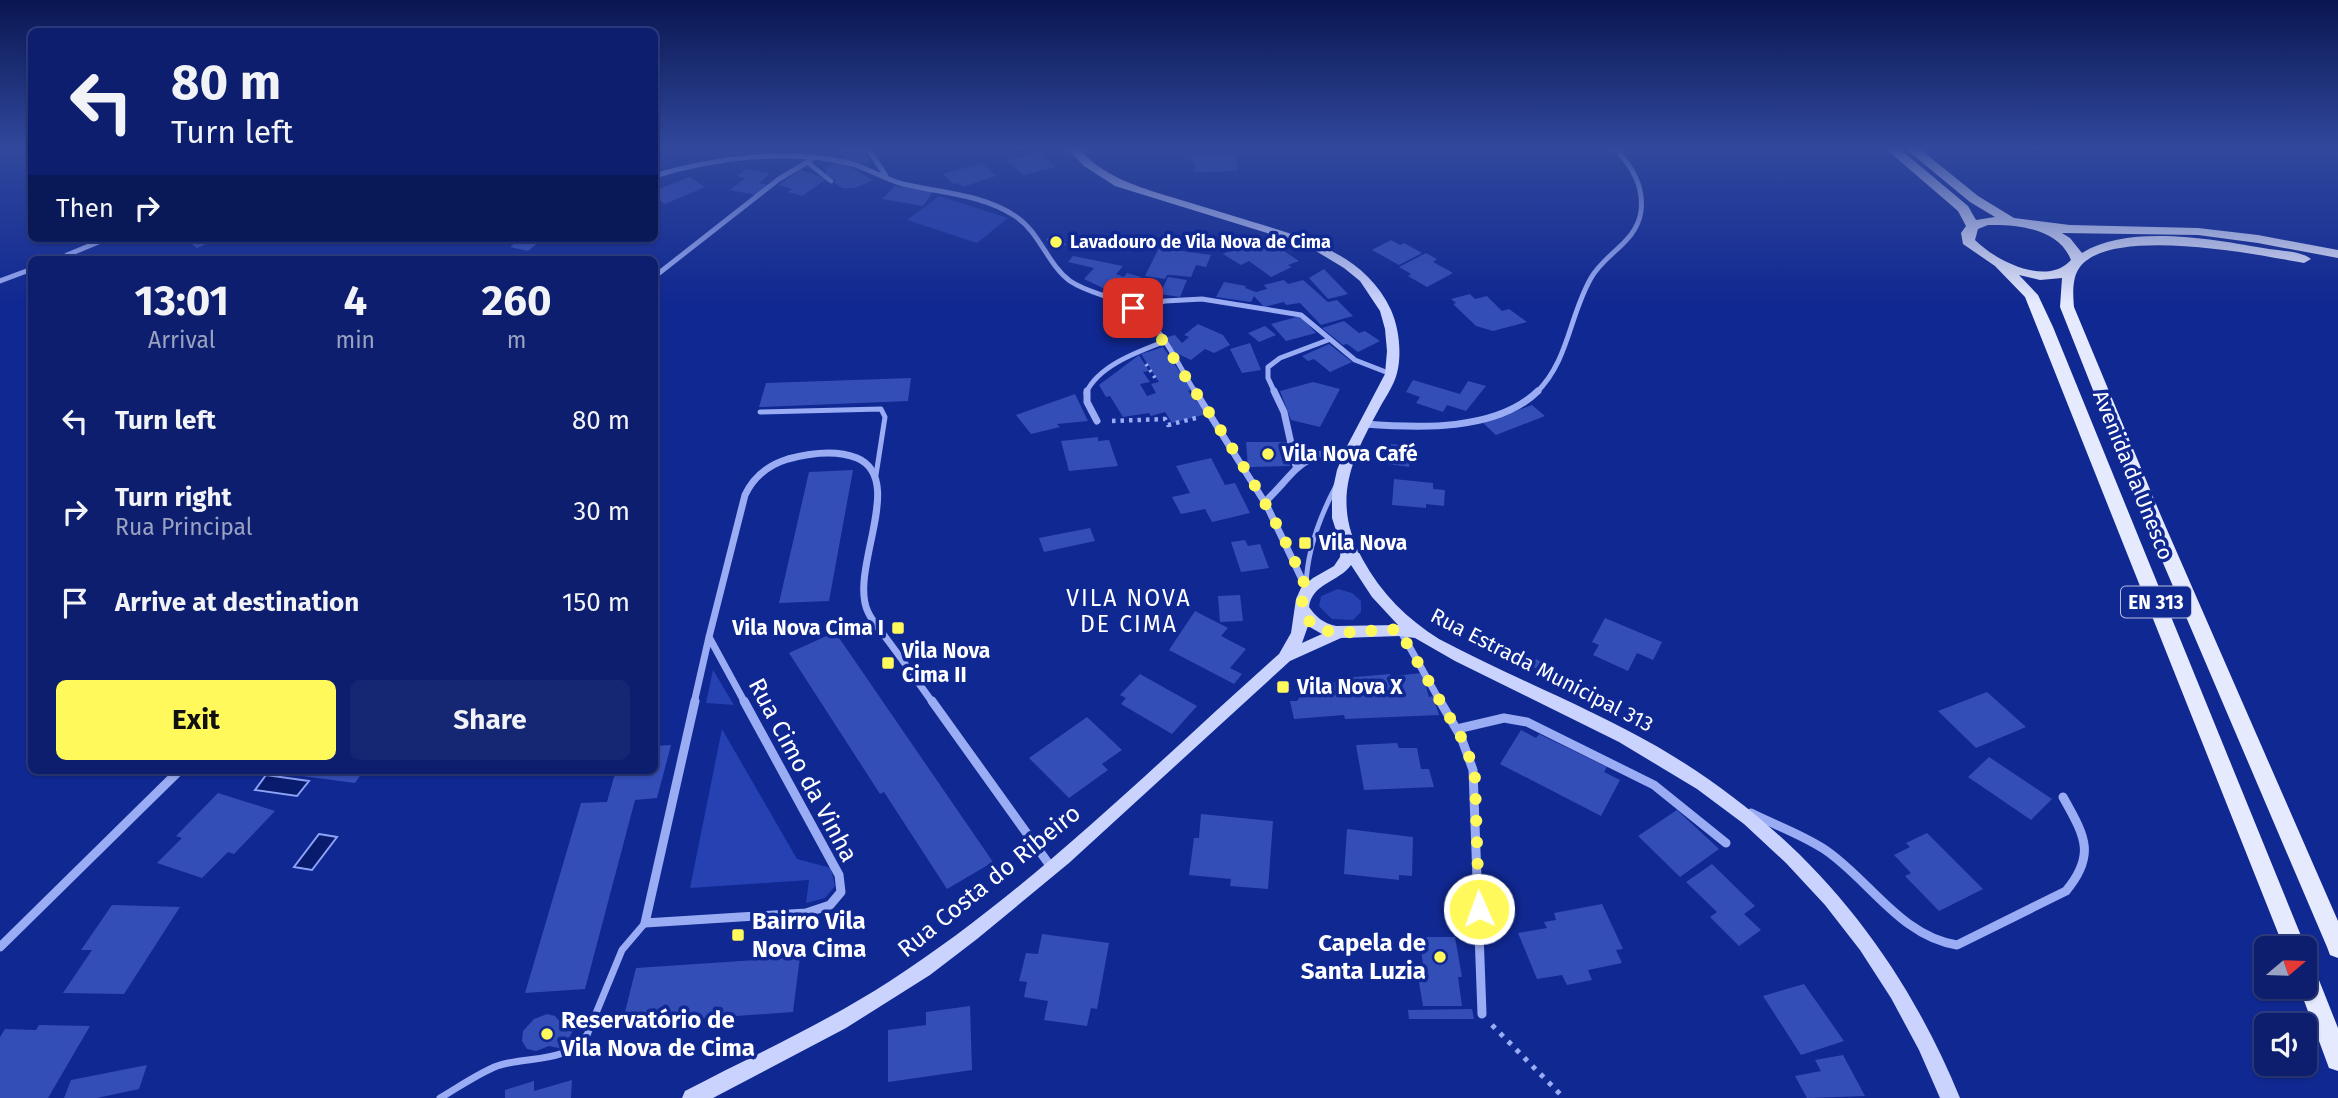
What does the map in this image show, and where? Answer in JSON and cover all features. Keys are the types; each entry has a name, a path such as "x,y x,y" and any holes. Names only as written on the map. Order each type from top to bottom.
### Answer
{"main road":[{"name":"Rua Estrada Municipal 313","path":"1172,200 1292,237 1332,254 1347,264 1374,290 1392,329 1391,374 1351,449 1341,478 1337,513 1347,548 1380,599 1422,636 1650,751 1731,804 1794,857 1864,938 1927,1043 1950,1098"},
{"name":"EN 313","path":"1954,200 1963,208 1973,226 1968,233 1968,241 1985,258 2031,274 2047,275 2074,266"},
{"path":"1976,200 2003,217 2033,226 2083,232 2143,229 2201,232 2338,254"},
{"path":"1973,226 1987,221 2018,222"},
{"path":"2033,226 2061,238 2071,246 2074,266 2107,246 2168,243 2241,249 2338,266"},
{"name":"Avenida da Unesco","path":"2001,265 2031,295 2046,327 2290,936"},
{"name":"Avenida da Unesco","path":"2074,266 2066,293 2067,307 2152,516 2247,730 2338,947"},
{"path":"1325,579 1346,562 1347,548"},
{"path":"1284,657 1300,630 1302,598 1314,583 1345,576 1367,580"},
{"path":"1361,631 1376,622 1380,616 1380,599"},
{"path":"1302,607 1314,624 1336,634"},
{"path":"1284,657 1336,634 1399,630 1422,636"},
{"name":"Rua Costa do Ribeiro","path":"692,1098 844,1018 921,971 976,930 1051,867 1284,657"},
{"path":"2315,999 2338,1059"}],"street":[{"path":"658,274 752,200"},
{"path":"975,200 1005,211 1033,232 1068,280 1141,314 1163,342 1211,415 1264,502 1307,590"},
{"path":"1363,424 1427,427 1460,423 1513,408 1534,396 1548,381 1563,355 1584,292 1596,268 1635,233 1640,219 1641,200"},
{"path":"65,256 98,242"},
{"path":"0,281 28,270"},
{"path":"1133,308 1185,299 1216,300 1301,315 1328,340 1360,363 1391,374"},
{"path":"1296,466 1284,412 1268,378 1268,367 1274,360 1328,340"},
{"path":"1097,421 1087,398 1090,386 1129,356 1163,342"},
{"path":"1264,502 1276,492 1296,466 1314,453 1351,449"},
{"path":"645,923 709,637 745,495 758,475 788,459 832,453 863,460 876,475 878,489 864,589 867,611 1051,867"},
{"path":"1399,630 1457,729 1468,752 1475,778 1482,1014"},
{"name":"Rua Cimo da Vinha","path":"645,923 806,913 830,905 841,892 839,875 709,637"},
{"path":"1457,729 1509,717 1527,722 1654,785 1726,843"},
{"path":"0,947 176,774"},
{"path":"1731,804 1824,849 1922,935 1946,946 1970,940 2066,891 2077,879 2086,862 2086,845 2063,797"}],"lane":[{"path":"760,412 881,409 885,417 876,475"},
{"path":"1307,590 1307,559 1322,513 1341,478"},
{"path":"440,1098 500,1065 568,1053 580,1046 622,950 645,923"}],"path":[{"path":"1097,421 1165,419 1168,425 1211,415"},
{"path":"1482,1014 1564,1098"}],"shaded area":[{"path":"933,200 952,200 1008,218 977,243 907,220"},
{"path":"1338,589 1352,593 1361,601 1361,612 1353,620 1332,619 1319,606 1321,596"},
{"path":"713,670 734,705 706,703"},
{"path":"722,729 797,859 831,868 835,886 825,898 806,903 809,880 690,888"},
{"path":"266,775 309,781 297,796 255,790"},
{"path":"319,834 337,837 312,870 294,867"}],"building":[{"path":"889,200 927,200 923,206"},
{"name":"Lavadouro de Vila Nova de Cima","path":"1058,235 1066,245 1054,248 1046,239"},
{"path":"1259,237 1299,261 1271,277 1249,261 1241,265 1223,254"},
{"path":"1391,240 1400,245 1404,243 1422,253 1399,265 1372,250"},
{"path":"189,242 211,242 197,248"},
{"path":"517,242 539,242 528,251 510,247"},
{"path":"1159,248 1211,255 1206,267 1196,265 1191,277 1167,275 1165,279 1145,276"},
{"path":"1426,253 1437,259 1433,262 1453,273 1427,287 1399,267"},
{"path":"1073,256 1123,266 1116,274 1124,277 1127,273 1141,277 1129,291 1133,292 1130,295 1103,288 1084,279 1094,268 1068,262"},
{"path":"1324,269 1348,294 1328,299 1309,278"},
{"path":"1168,277 1187,280 1180,297 1160,294"},
{"path":"1284,280 1288,284 1303,280 1328,302 1337,300 1353,316 1321,325 1300,303 1286,305 1284,302 1264,307 1254,296 1251,302 1216,297 1224,282 1246,286 1245,288 1256,292 1267,289 1264,285"},
{"path":"1470,294 1475,299 1487,296 1502,311 1509,309 1527,322 1493,331 1476,326 1451,299"},
{"path":"1300,316 1316,333 1286,341 1271,324"},
{"path":"1344,321 1359,333 1365,331 1380,341 1358,352 1347,344 1343,345 1322,328"},
{"path":"1198,324 1223,335 1230,345 1214,353 1205,349 1191,360 1172,351 1164,338 1175,335 1182,343 1189,337 1184,335"},
{"path":"1265,326 1276,335 1259,342 1248,333"},
{"path":"1250,343 1261,370 1242,373 1230,349"},
{"path":"1329,344 1352,362 1330,372 1314,359 1308,361 1302,356"},
{"path":"1163,347 1192,390 1188,391 1207,414 1172,423 1165,412 1151,416 1149,413 1123,417 1110,396 1106,397 1099,385 1139,355 1149,371 1143,372 1150,382 1140,384 1147,396 1156,393 1151,384 1159,382 1141,354"},
{"path":"911,378 908,401 759,407 766,383"},
{"path":"1413,380 1460,394 1468,381 1486,386 1466,411 1447,405 1443,412 1416,403 1420,397 1406,392"},
{"path":"1313,382 1340,389 1320,427 1291,420 1280,391"},
{"path":"1075,394 1088,421 1057,424 1060,427 1031,434 1016,415"},
{"path":"1532,405 1545,416 1496,435 1483,423"},
{"path":"1098,437 1098,441 1109,440 1118,466 1069,471 1061,441"},
{"path":"1246,442 1289,442 1290,466 1248,467"},
{"path":"1391,444 1411,446 1409,467 1388,464"},
{"path":"1211,458 1225,485 1235,483 1250,513 1212,522 1205,509 1181,514 1172,497 1190,493 1176,466"},
{"path":"853,470 829,601 779,603 809,472"},
{"path":"1394,479 1433,483 1433,489 1445,490 1444,506 1426,504 1426,508 1392,505"},
{"path":"1090,528 1095,541 1044,552 1039,538"},
{"path":"1245,540 1248,546 1260,544 1269,568 1241,572 1231,542"},
{"path":"1240,595 1243,621 1220,622 1218,596"},
{"path":"1195,611 1228,628 1221,636 1246,649 1230,668 1242,674 1234,684 1169,650"},
{"path":"1605,618 1662,642 1653,660 1637,653 1628,671 1593,655 1599,645 1592,642"},
{"path":"835,632 993,862 947,889 884,792 880,794 789,653"},
{"path":"1536,659 1553,668 1549,675 1531,666"},
{"path":"1422,673 1429,697 1433,696 1439,715 1345,719 1344,715 1294,719 1290,701 1297,701 1309,684 1335,682 1339,697 1348,696 1344,678 1390,674 1392,684 1397,684 1394,676"},
{"path":"1140,674 1197,706 1172,734 1121,704 1126,698 1120,695"},
{"path":"1987,692 2026,727 1976,748 1938,711"},
{"path":"1087,717 1122,750 1102,764 1108,770 1069,798 1029,758"},
{"path":"1521,730 1536,738 1539,734 1607,767 1604,772 1620,780 1601,816 1500,764"},
{"path":"1397,743 1399,748 1417,748 1421,769 1429,769 1434,787 1364,790 1356,745"},
{"path":"671,745 657,798 635,800 585,989 525,993 581,803 607,802 615,774 658,774 658,746"},
{"path":"1989,757 2052,799 2031,820 1968,777"},
{"path":"287,774 361,774 355,783"},
{"path":"218,793 275,811 234,854 228,852 202,878 157,863 182,838 176,836"},
{"path":"1677,810 1719,849 1680,877 1638,836"},
{"path":"1201,814 1273,821 1268,889 1230,886 1231,879 1189,875 1194,838 1199,838"},
{"path":"1347,829 1413,837 1412,876 1399,875 1399,880 1344,874"},
{"path":"1927,833 1983,889 1939,911 1905,876 1911,873 1894,855 1910,847 1906,843"},
{"path":"1712,864 1755,906 1744,914 1761,930 1739,946 1710,917 1717,912 1686,882"},
{"path":"1602,904 1623,949 1616,950 1622,963 1588,970 1592,980 1567,985 1562,975 1537,979 1518,933 1547,928 1544,922 1556,920 1554,913"},
{"path":"112,905 180,907 124,994 63,993 92,950 81,950"},
{"path":"1042,934 1109,943 1097,1009 1091,1008 1087,1026 1044,1020 1048,1001 1024,997 1027,982 1019,981 1026,953 1038,954"},
{"name":"Capela de Santa Luzia","path":"1419,937 1455,937 1462,977 1458,977 1462,1006 1423,1006 1418,977 1425,977"},
{"path":"800,957 793,1012 622,1024 636,968"},
{"path":"1804,984 1844,1041 1801,1055 1763,996"},
{"path":"970,1006 972,1070 888,1082 888,1030 926,1025 926,1012"},
{"path":"1472,1009 1474,1019 1409,1019 1408,1010"},
{"name":"Reservatório de Vila Nova de Cima","path":"547,1014 555,1016 561,1023 576,1025 563,1049 549,1046 536,1051 527,1049 522,1041 523,1031 534,1019"},
{"path":"39,1025 90,1026 48,1098 0,1098 0,1037 5,1029 36,1030"},
{"path":"1843,1055 1865,1096 1807,1098 1795,1076 1821,1071 1815,1060"},
{"path":"147,1065 139,1089 97,1098 64,1098 71,1080"},
{"path":"572,1080 571,1098 505,1098 505,1090 534,1081 534,1091"}],"place":[{"name":"Lavadouro de Vila Nova de Cima","path":"1056,242"},
{"name":"Vila Nova Café","path":"1268,454"},
{"name":"Vila Nova","path":"1305,543"},
{"name":"Vila Nova Cima I","path":"898,628"},
{"name":"Vila Nova Cima II","path":"888,663"},
{"name":"Vila Nova X","path":"1283,687"},
{"name":"Bairro Vila Nova Cima","path":"738,935"},
{"name":"Capela de Santa Luzia","path":"1440,957"},
{"name":"Reservatório de Vila Nova de Cima","path":"547,1034"}],"district":[{"name":"VILA NOVA DE CIMA","path":"1129,611"}],"route":[{"path":"1133,308 1148,321 1163,342 1264,502 1307,590 1302,598 1306,616 1324,630 1336,634 1399,630 1461,737 1475,778 1479,909"}]}
